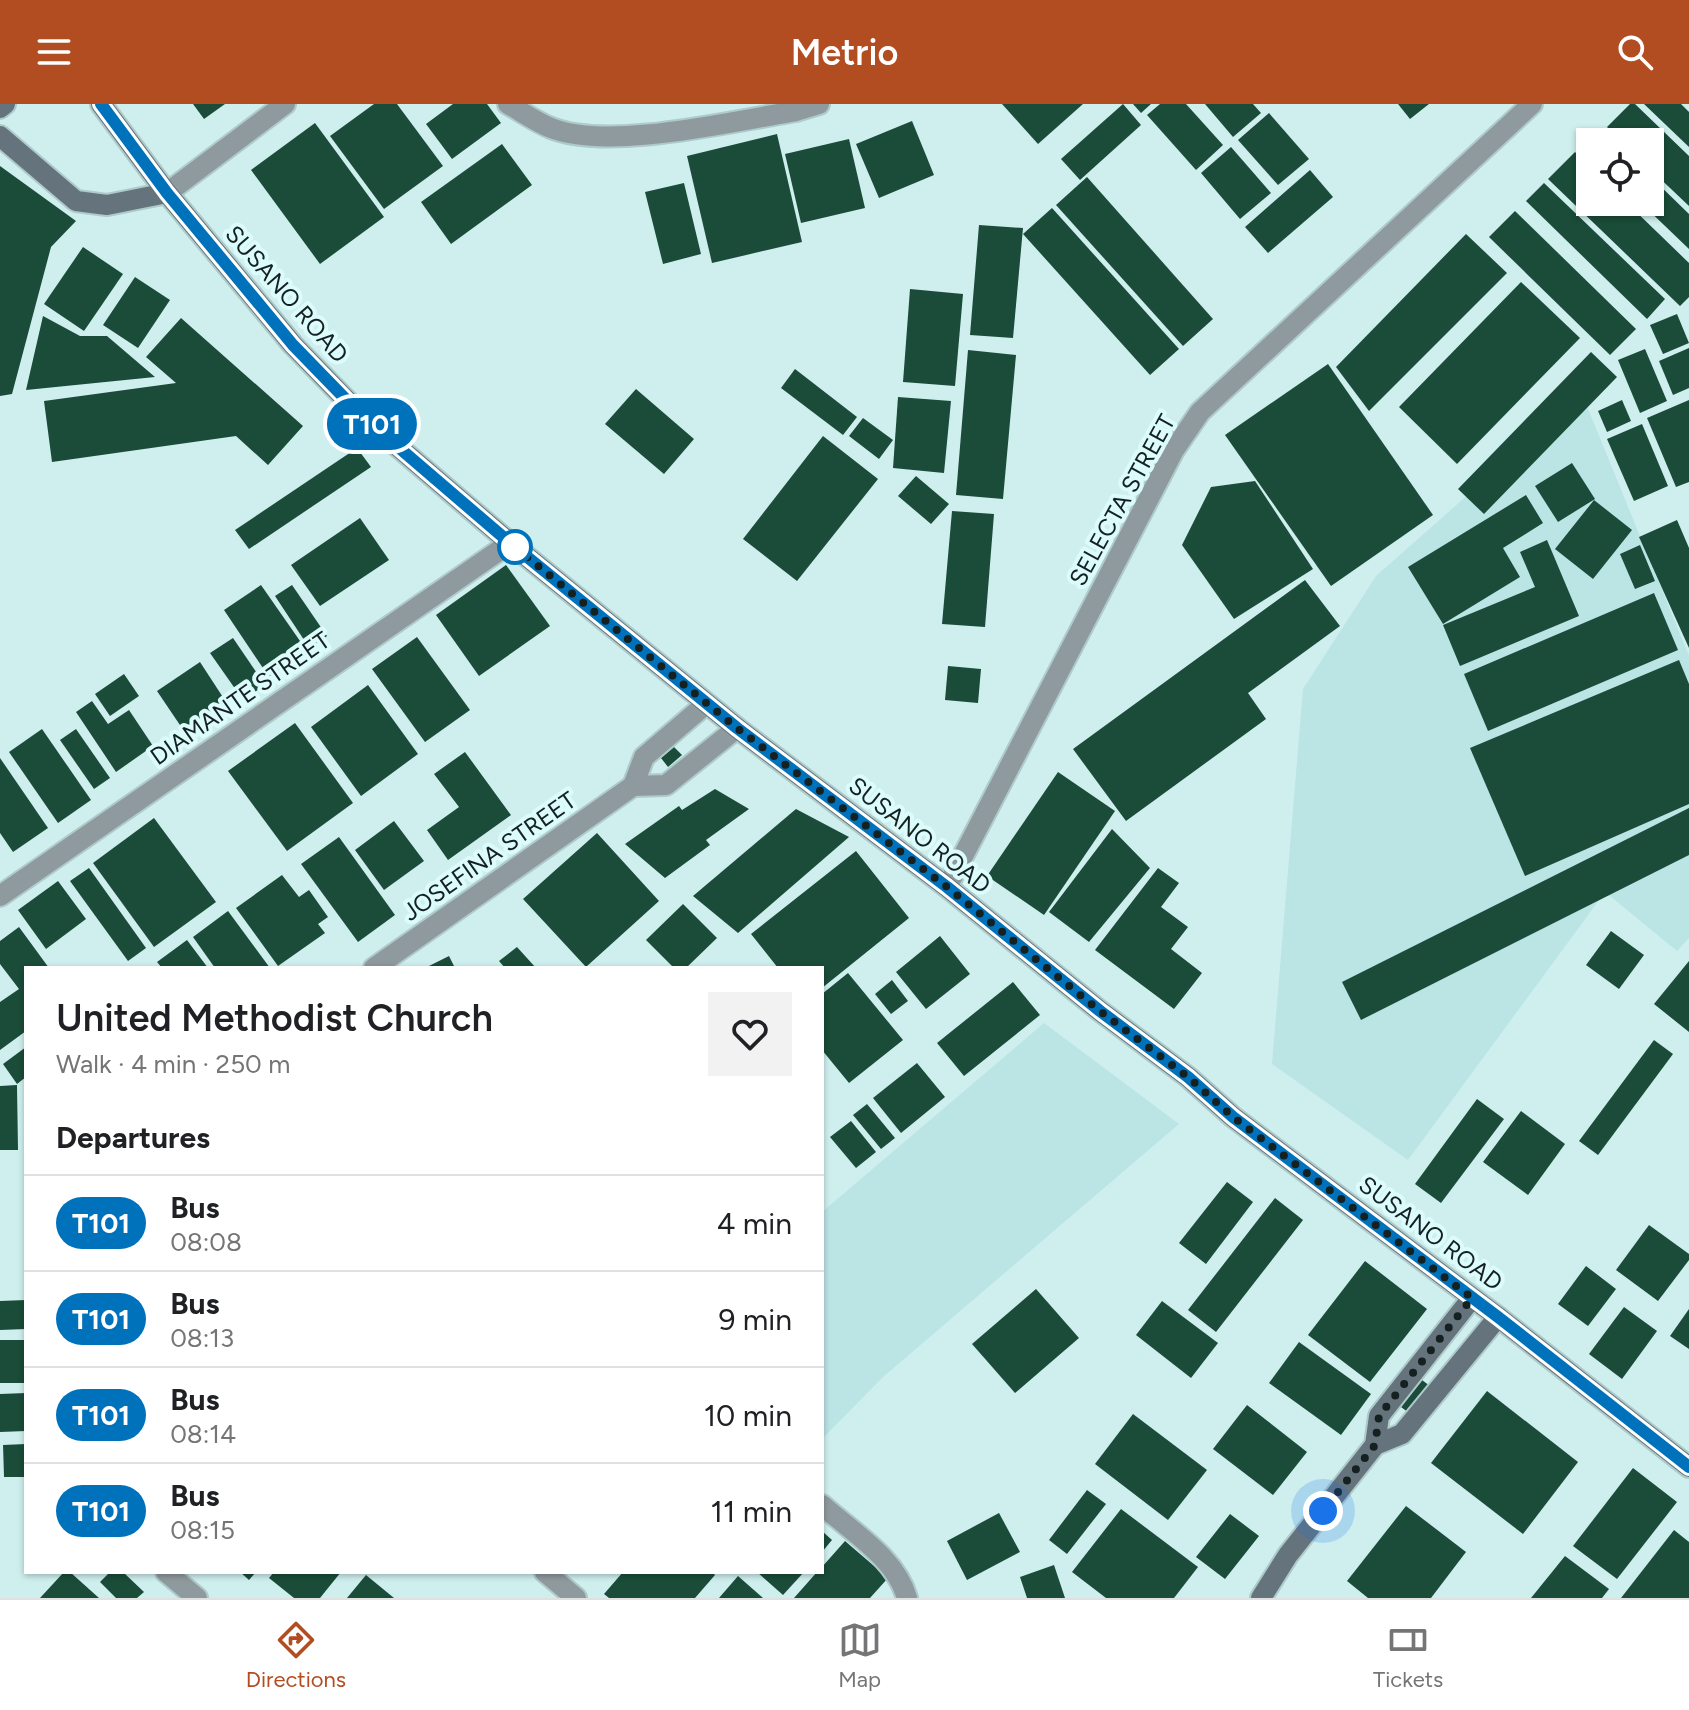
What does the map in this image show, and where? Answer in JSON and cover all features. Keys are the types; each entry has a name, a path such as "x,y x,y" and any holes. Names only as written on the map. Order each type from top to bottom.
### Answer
{"main road":[{"path":"0,108 5,104"},
{"name":"SUSANO ROAD","path":"101,104 167,193 293,345 337,392 510,543 706,704 947,887 1100,1011 1188,1077 1233,1117 1498,1317 1689,1467"},
{"path":"0,136 76,201 107,205 167,193"},
{"path":"1375,1445 1379,1416 1472,1298"},
{"path":"1263,1597 1288,1555 1375,1445 1402,1434 1498,1317"}],"street":[{"path":"167,193 285,104"},
{"path":"508,104 552,129 615,136 650,134 796,111 819,104"},
{"name":"SELECTA STREET","path":"947,887 1174,450 1200,412 1532,104"},
{"name":"DIAMANTE STREET","path":"0,896 510,543"},
{"name":"JOSEFINA STREET","path":"633,786 644,757 706,704"},
{"name":"JOSEFINA STREET","path":"377,966 633,786 666,785 737,728"},
{"path":"824,1507 891,1566 902,1581 907,1598"},
{"path":"168,1574 197,1598"},
{"path":"547,1574 576,1598"}],"shaded area":[{"path":"1582,394 1689,656 1689,938 1677,951 1605,892 1408,1160 1272,1064 1303,689 1376,576"},
{"path":"1044,1023 1179,1124 883,1377 824,1437 824,1210"}],"building":[{"path":"193,104 225,104 204,119"},
{"path":"374,104 397,104 443,166 384,209 330,136"},
{"path":"453,104 487,104 501,123 452,159 426,124"},
{"path":"1002,104 1083,104 1038,144"},
{"path":"1123,104 1141,125 1080,180 1061,159"},
{"path":"1133,104 1151,104 1141,113"},
{"path":"1160,104 1186,104 1223,145 1196,170 1147,115"},
{"path":"1205,104 1253,104 1261,113 1233,137"},
{"path":"1398,104 1429,104 1410,119"},
{"path":"1630,104 1635,104 1660,128 1608,128"},
{"path":"1644,104 1681,104 1689,112 1689,147"},
{"path":"1269,113 1309,159 1278,185 1238,140"},
{"path":"912,121 934,175 879,198 856,144"},
{"path":"315,123 384,217 320,264 251,170"},
{"path":"1664,132 1689,156 1689,206 1664,182"},
{"path":"777,134 802,242 712,263 687,156"},
{"path":"849,139 865,208 801,223 785,154"},
{"path":"502,144 532,185 451,244 421,202"},
{"path":"1231,147 1271,193 1240,219 1201,173"},
{"path":"1575,152 1576,206 1548,179"},
{"path":"0,166 76,221 51,247 12,394 0,396"},
{"path":"1310,170 1333,197 1268,253 1245,227"},
{"path":"1087,177 1213,319 1183,346 1056,205"},
{"path":"684,183 701,254 663,264 645,192"},
{"path":"1544,183 1665,299 1647,319 1526,201"},
{"path":"1664,190 1689,214 1689,249 1655,216 1664,216"},
{"path":"1052,208 1179,349 1150,375 1023,234"},
{"path":"1515,211 1636,329 1610,355 1489,237"},
{"path":"1586,216 1640,216 1689,263 1689,297 1680,306"},
{"path":"979,225 1023,228 1013,338 970,335"},
{"path":"1466,234 1507,273 1369,411 1336,367"},
{"path":"83,247 123,274 84,331 44,304"},
{"path":"135,277 170,300 138,348 103,325"},
{"path":"1521,282 1580,338 1457,464 1399,407"},
{"path":"910,289 963,294 955,386 903,382"},
{"path":"1677,314 1689,343 1663,354 1650,325"},
{"path":"43,316 80,336 107,336 155,377 26,390"},
{"path":"181,318 303,426 268,465 236,436 52,462 44,401 176,383 146,357"},
{"path":"1689,348 1689,388 1673,395 1659,361"},
{"path":"1645,349 1667,401 1640,413 1618,360"},
{"path":"968,350 1016,355 1003,499 956,495"},
{"path":"1591,352 1617,377 1484,514 1458,489"},
{"path":"1328,364 1433,515 1331,586 1225,435"},
{"path":"795,369 857,417 843,435 781,388"},
{"path":"636,389 694,439 664,474 605,424"},
{"path":"898,397 951,401 944,473 893,468"},
{"path":"1622,400 1631,421 1607,432 1598,411"},
{"path":"1689,400 1689,482 1676,487 1647,418"},
{"path":"863,418 893,440 879,459 849,436"},
{"path":"1642,424 1668,486 1634,501 1607,439"},
{"path":"823,436 878,479 797,581 743,539"},
{"path":"357,448 371,467 249,549 235,530"},
{"path":"1572,463 1595,499 1558,522 1535,486"},
{"path":"916,476 949,504 931,524 898,496"},
{"path":"1255,481 1313,569 1234,619 1182,545 1211,487"},
{"path":"1526,495 1543,523 1503,548 1520,577 1443,624 1408,567"},
{"path":"1594,500 1632,530 1593,579 1555,549"},
{"path":"952,511 994,514 985,627 942,624"},
{"path":"360,518 389,560 320,606 291,565"},
{"path":"1677,520 1689,548 1689,648 1639,537"},
{"path":"1547,540 1579,616 1460,666 1443,625 1535,587 1520,552"},
{"path":"1640,545 1655,581 1635,589 1620,554"},
{"path":"506,565 550,626 479,676 436,615"},
{"path":"1305,580 1340,626 1248,693 1266,719 1126,821 1073,749"},
{"path":"261,585 307,651 269,677 224,610"},
{"path":"292,585 327,636 310,649 275,596"},
{"path":"1654,593 1678,650 1488,731 1464,674"},
{"path":"417,637 470,710 425,742 372,669"},
{"path":"233,638 265,685 243,700 210,653"},
{"path":"1679,660 1689,684 1689,804 1525,876 1470,748"},
{"path":"200,662 228,705 186,734 157,691"},
{"path":"948,666 981,669 978,703 945,700"},
{"path":"124,674 139,696 110,716 95,694"},
{"path":"368,685 418,754 361,796 311,727"},
{"path":"92,701 108,724 129,710 153,746 116,772 76,712"},
{"path":"295,723 353,803 287,851 228,771"},
{"path":"42,729 91,800 58,823 9,752"},
{"path":"76,729 110,778 94,789 60,740"},
{"path":"674,747 682,755 668,767 661,758"},
{"path":"465,752 511,815 448,860 427,830 459,807 434,774"},
{"path":"0,758 48,828 13,852 0,833"},
{"path":"1058,772 1115,811 1044,915 987,876"},
{"path":"715,789 749,809 706,840 710,845 665,878 625,844 679,806 682,810"},
{"path":"1689,808 1689,855 1361,1020 1342,982"},
{"path":"796,809 849,837 738,933 693,896"},
{"path":"154,818 216,902 154,947 93,863"},
{"path":"394,821 424,861 384,890 355,850"},
{"path":"1112,829 1150,868 1089,942 1049,912"},
{"path":"597,833 659,901 585,966 523,899"},
{"path":"339,837 395,915 358,942 301,864"},
{"path":"856,851 909,918 824,986 824,966 776,966 751,934"},
{"path":"89,868 146,948 128,961 70,881"},
{"path":"1158,868 1179,883 1161,907 1188,927 1171,949 1202,973 1174,1009 1095,950"},
{"path":"282,875 299,897 309,890 328,917 318,924 325,933 278,966 236,908"},
{"path":"58,881 86,919 46,949 18,910"},
{"path":"683,904 717,938 688,966 672,966 646,940"},
{"path":"228,911 269,966 214,966 193,937"},
{"path":"19,927 48,966 24,966 24,1032 0,1050 0,1002 19,989 0,964 0,941"},
{"path":"1611,931 1644,955 1619,989 1586,965"},
{"path":"940,936 970,974 926,1009 896,972"},
{"path":"187,940 206,966 160,966 157,962"},
{"path":"517,947 534,966 503,966 499,961"},
{"path":"449,956 454,966 429,966"},
{"path":"1689,961 1689,1032 1654,1004"},
{"path":"848,973 903,1040 849,1083 824,1052 824,992"},
{"path":"892,980 908,1001 891,1014 875,994"},
{"path":"1013,982 1040,1015 964,1076 937,1043"},
{"path":"1654,1040 1673,1054 1598,1155 1579,1141"},
{"path":"24,1048 24,1079 17,1084 3,1064"},
{"path":"917,1063 945,1097 901,1133 873,1098"},
{"path":"17,1085 18,1150 0,1150 0,1086"},
{"path":"1477,1099 1504,1119 1441,1203 1415,1184"},
{"path":"867,1104 895,1138 881,1149 853,1115"},
{"path":"1521,1111 1565,1144 1528,1195 1483,1162"},
{"path":"851,1121 876,1152 856,1168 830,1137"},
{"path":"1227,1182 1253,1202 1206,1264 1179,1243"},
{"path":"1275,1198 1303,1220 1216,1332 1188,1310"},
{"path":"1649,1225 1689,1254 1689,1260 1658,1301 1616,1270"},
{"path":"1365,1261 1427,1309 1370,1382 1308,1335"},
{"path":"1586,1266 1616,1289 1588,1326 1558,1304"},
{"path":"1036,1289 1079,1338 1015,1393 972,1344"},
{"path":"24,1300 24,1329 0,1330 0,1301"},
{"path":"1162,1301 1218,1343 1191,1378 1136,1335"},
{"path":"1624,1307 1657,1331 1622,1379 1589,1354"},
{"path":"1689,1309 1689,1349 1670,1336"},
{"path":"0,1340 24,1340 24,1383 0,1383"},
{"path":"1299,1342 1371,1394 1341,1435 1269,1383"},
{"path":"1418,1377 1430,1386 1409,1413 1397,1404"},
{"path":"1487,1391 1578,1462 1523,1534 1431,1463"},
{"path":"24,1393 24,1431 0,1432 0,1394"},
{"path":"1247,1405 1307,1452 1273,1495 1213,1449"},
{"path":"1133,1414 1207,1470 1168,1520 1095,1464"},
{"path":"24,1444 24,1477 4,1477 3,1445"},
{"path":"1633,1468 1677,1502 1617,1579 1573,1546"},
{"path":"1087,1490 1106,1504 1067,1554 1049,1540"},
{"path":"1406,1506 1466,1552 1431,1598 1368,1598 1347,1581"},
{"path":"1121,1509 1198,1567 1174,1598 1106,1598 1072,1572"},
{"path":"999,1513 1020,1552 967,1580 947,1541"},
{"path":"1230,1514 1259,1536 1225,1579 1196,1557"},
{"path":"1674,1530 1689,1542 1689,1598 1621,1598"},
{"path":"824,1533 832,1540 824,1550"},
{"path":"845,1541 888,1578 870,1598 794,1598 815,1574 824,1574 824,1565"},
{"path":"1565,1556 1609,1589 1602,1598 1531,1598"},
{"path":"1054,1565 1065,1598 1027,1598 1020,1577"},
{"path":"62,1574 72,1574 99,1598 40,1598"},
{"path":"108,1574 125,1574 144,1592 137,1598 116,1598 100,1582"},
{"path":"272,1574 339,1574 320,1598 294,1598 269,1578"},
{"path":"621,1574 715,1575 695,1598 609,1598 604,1594"},
{"path":"759,1574 802,1574 783,1595"},
{"path":"366,1575 394,1598 347,1598"},
{"path":"738,1576 763,1598 719,1598"}],"bus line":[{"name":"T101","path":"101,104 167,193 293,345 361,415 510,543 737,728 947,887 1100,1011 1188,1077 1233,1117 1498,1317 1689,1467"}],"route":[{"path":"515,547 510,543 737,728 947,887 1100,1011 1188,1077 1233,1117 1472,1298 1379,1416 1375,1445 1323,1511"}]}
